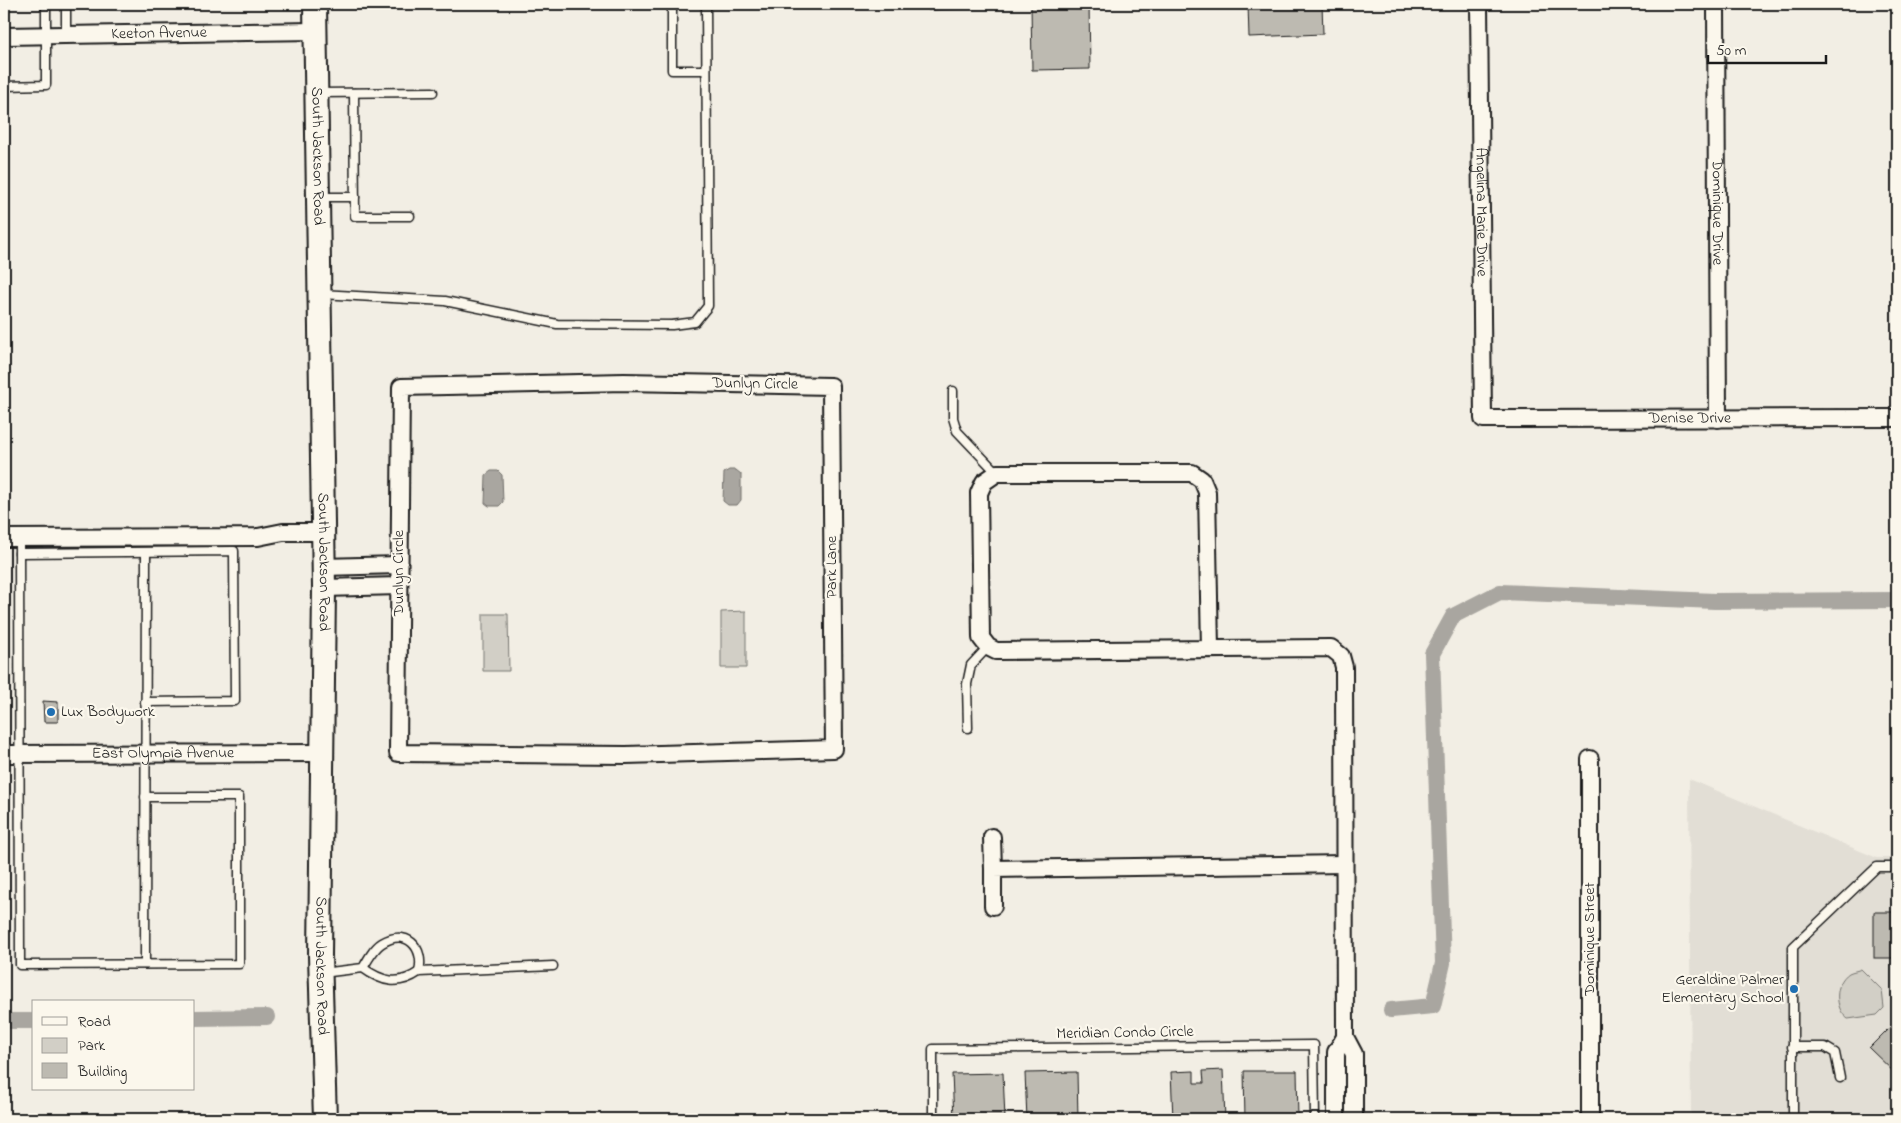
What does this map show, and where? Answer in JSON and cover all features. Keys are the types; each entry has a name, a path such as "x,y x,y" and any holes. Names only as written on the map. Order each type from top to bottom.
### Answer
{"main road":[{"name":"South Jackson Road","path":"315,4 323,532 320,973 325,1119"}],"street":[{"name":"Angelina Marie Drive","path":"1479,4 1483,420"},
{"name":"Dominique Drive","path":"1716,4 1718,419"},
{"name":"Keeton Avenue","path":"4,36 315,31"},
{"name":"Dunlyn Circle","path":"831,386 624,382 401,387 398,753 626,755 834,749"},
{"name":"Park Lane","path":"831,386 834,749"},
{"name":"Denise Drive","path":"1483,420 1897,418"},
{"path":"1210,649 1207,492 1202,480 1192,473 997,473 984,482 979,493 981,638 988,647 996,651 1331,648 1341,656 1344,667 1345,1037 1354,1054 1354,1119"},
{"path":"14,543 258,537 283,532 323,532"},
{"path":"323,578 399,565"},
{"path":"323,578 399,586"},
{"name":"East Olympia Avenue","path":"12,754 322,753"},
{"name":"Dominique Street","path":"1590,759 1590,1119"},
{"path":"992,837 993,906"},
{"path":"993,869 1344,864"},
{"path":"1336,1119 1336,1052 1345,1037"}],"lane":[{"path":"4,86 46,85 46,4"},
{"path":"66,4 66,35"},
{"path":"672,4 672,70 705,70"},
{"path":"319,294 444,301 557,324 672,326 695,322 708,306 705,70 708,42 706,4"},
{"path":"316,93 433,92"},
{"path":"354,93 355,216 410,216"},
{"path":"318,197 355,197"},
{"path":"953,391 953,418 958,431 997,473"},
{"path":"145,797 239,797 239,964 20,965 12,754 14,543 146,552 234,551 235,701 146,702"},
{"path":"145,964 146,552"},
{"path":"968,728 967,684 971,665 988,647"},
{"path":"1793,1119 1793,947 1877,868 1897,868"},
{"path":"363,968 381,943 394,937 405,937 414,944 418,953 421,963 419,972"},
{"path":"320,973 363,968 374,976 400,982 419,972 553,966"},
{"name":"Meridian Condo Circle","path":"933,1119 933,1049 1314,1045 1315,1119"},
{"path":"1792,1047 1825,1047 1835,1053 1840,1078"}],"shaded area":[{"path":"729,470 736,470 741,474 741,500 737,505 728,505 723,501 724,473"},
{"path":"491,471 498,471 502,475 503,502 499,506 489,506 485,503 486,475"},
{"name":"Geraldine Palmer Elementary School","path":"1689,779 1877,858 1897,858 1897,1119 1691,1119"}],"green space":[{"path":"746,611 746,668 721,668 721,612"},
{"path":"483,614 508,614 509,671 483,671"},
{"path":"1861,969 1882,990 1884,1008 1877,1015 1848,1019 1843,1015 1838,1003 1838,989 1844,977"}],"building":[{"path":"928,4 1001,4 1001,7 928,10"},
{"path":"1031,4 1089,4 1090,69 1032,70"},
{"path":"1248,4 1322,4 1323,34 1249,37"},
{"name":"Lux Bodywork","path":"43,701 58,702 58,722 44,722"},
{"path":"1874,912 1897,912 1897,958 1874,958"},
{"path":"1897,1020 1897,1075 1869,1048"},
{"path":"1223,1070 1225,1119 1173,1119 1171,1072 1194,1071 1194,1083 1204,1083 1203,1071"},
{"path":"1244,1071 1297,1071 1298,1119 1245,1119"},
{"path":"1077,1072 1078,1119 1027,1119 1025,1073"},
{"path":"1003,1073 1005,1119 954,1119 952,1074"}],"waterway":[{"path":"1391,1010 1433,1006 1443,963 1432,654 1453,616 1500,592 1715,601 1897,600"},
{"path":"195,1018 267,1017"},
{"path":"4,1021 32,1021"}],"place":[{"name":"Lux Bodywork","path":"51,712"},
{"name":"Geraldine Palmer Elementary School","path":"1794,989"}]}
